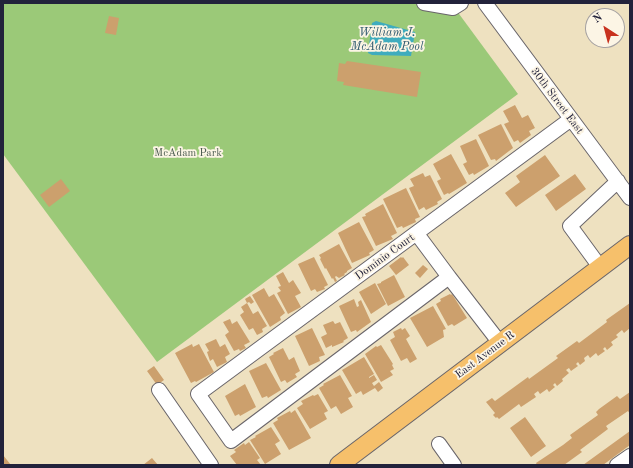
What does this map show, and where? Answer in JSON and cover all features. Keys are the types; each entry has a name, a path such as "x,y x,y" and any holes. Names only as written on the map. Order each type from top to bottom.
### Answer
{"main road":[{"name":"East Avenue R","path":"339,465 630,245"}],"street":[{"path":"424,3 453,8 460,3"},
{"name":"30th Street East","path":"485,3 630,198"},
{"name":"Dominio Court","path":"449,277 231,441 198,394 571,119"},
{"path":"600,267 570,226 618,181"},
{"path":"417,234 500,343"},
{"path":"159,390 211,465"},
{"path":"438,444 454,465"},
{"path":"617,465 630,456"}],"green space":[{"name":"McAdam Park","path":"3,3 451,3 518,94 157,362 3,154"}],"water":[{"name":"William J. McAdam Pool","path":"376,21 415,32 411,56 372,55 368,53 372,23"}],"building":[{"path":"109,16 119,18 116,35 105,33"},
{"path":"347,61 421,72 417,97 343,85 344,82 337,81 339,63 345,64"},
{"path":"515,105 522,118 528,115 535,128 529,131 531,135 520,143 518,140 514,142 504,124 509,122 503,111"},
{"path":"501,124 513,148 496,161 495,159 491,160 478,135"},
{"path":"476,139 489,166 474,175 473,173 469,175 463,164 467,162 460,146"},
{"path":"451,154 467,183 449,194 444,195 437,181 441,179 433,164"},
{"path":"545,155 560,176 516,207 505,193 520,182 516,176"},
{"path":"423,173 425,177 430,175 442,199 437,202 438,204 426,210 424,207 419,210 409,188 414,186 410,179"},
{"path":"575,174 586,189 556,211 545,195"},
{"path":"61,179 70,191 49,207 40,195"},
{"path":"406,188 420,217 415,219 416,222 403,228 402,226 397,228 383,199"},
{"path":"383,204 397,233 391,236 393,239 376,246 362,217 366,216 365,214"},
{"path":"359,222 374,250 369,253 370,255 352,263 338,233"},
{"path":"339,244 352,268 344,274 345,275 339,278 336,276 337,281 335,282 326,268 325,269 319,255"},
{"path":"314,257 328,285 324,287 325,289 317,292 315,289 311,291 298,264"},
{"path":"403,257 409,265 396,275 389,266"},
{"path":"423,265 428,269 420,278 415,273"},
{"path":"283,272 289,283 293,280 301,293 295,296 301,307 288,314 277,293 281,291 278,287 281,286 276,276"},
{"path":"394,275 405,297 388,306 377,284"},
{"path":"375,283 386,304 371,314 359,292"},
{"path":"264,288 269,297 274,294 285,313 280,317 281,320 270,327 252,295"},
{"path":"452,294 467,318 454,326 452,324 448,326 436,304 441,301 440,299"},
{"path":"250,296 254,302 251,304 249,302 247,303 245,299"},
{"path":"354,299 357,307 359,306 358,302 361,300 371,322 357,332 356,330 351,332 339,306"},
{"path":"247,303 253,314 258,311 267,326 262,329 263,332 257,335 253,328 249,330 240,315 244,312 241,307"},
{"path":"630,303 630,328 624,333 622,330 616,335 618,337 611,342 613,345 607,350 605,347 603,349 605,351 598,356 596,353 590,358 588,355 584,358 585,361 580,365 578,362 576,364 578,366 571,371 569,368 566,370 569,373 562,379 563,381 557,386 555,383 553,385 555,387 549,392 547,389 540,394 538,391 534,394 536,397 521,407 519,404 499,419 493,415 495,413 486,402 492,398 495,401 528,377 529,379 558,358 556,356 577,341 579,343 607,322 606,320"},
{"path":"433,306 446,329 443,330 444,337 427,347 410,318"},
{"path":"230,319 232,324 237,321 250,342 244,345 246,348 240,351 239,349 234,351 225,335 229,332 223,322"},
{"path":"333,321 335,324 340,322 348,338 343,341 344,342 326,348 321,337 327,334 323,325"},
{"path":"312,328 325,355 319,357 320,361 309,366 295,336"},
{"path":"401,328 402,330 405,328 410,336 406,339 417,359 410,363 407,358 401,361 390,340 395,337 393,332"},
{"path":"216,339 220,347 225,344 230,354 225,357 227,362 217,367 213,359 210,361 207,352 209,351 205,344"},
{"path":"192,344 193,347 199,344 214,372 196,382 191,383 175,353"},
{"path":"381,345 393,364 394,369 390,371 393,375 381,382 365,354 376,346"},
{"path":"283,348 289,360 294,357 300,371 295,374 297,377 287,383 285,380 281,382 269,357 274,354 273,353"},
{"path":"364,357 374,374 369,378 374,375 377,380 372,383 374,386 379,382 383,388 378,392 375,388 363,395 361,391 356,394 342,370"},
{"path":"266,363 281,390 268,398 267,396 262,398 249,371"},
{"path":"154,366 164,380 157,385 147,371"},
{"path":"340,375 352,396 348,398 353,407 341,414 336,406 331,409 319,388 324,385 323,384"},
{"path":"245,384 256,407 240,416 239,414 235,416 225,396"},
{"path":"630,392 630,414 628,411 606,426 608,429 580,450 582,452 564,465 537,465 536,463 572,438 570,435 598,415 596,412 599,409 617,396 620,399"},
{"path":"318,394 328,411 324,413 327,419 310,429 297,408 303,404 301,401"},
{"path":"295,410 311,438 289,450 273,423 278,420 277,418"},
{"path":"525,417 546,446 531,457 510,428"},
{"path":"271,427 280,441 275,444 281,454 265,464 250,440"},
{"path":"630,431 630,445 603,465 583,465"},
{"path":"249,442 260,458 257,460 261,465 237,465 230,456 236,452 234,450 244,443 245,445"},
{"path":"3,455 11,465 3,465"},
{"path":"152,458 158,465 143,465"}]}
